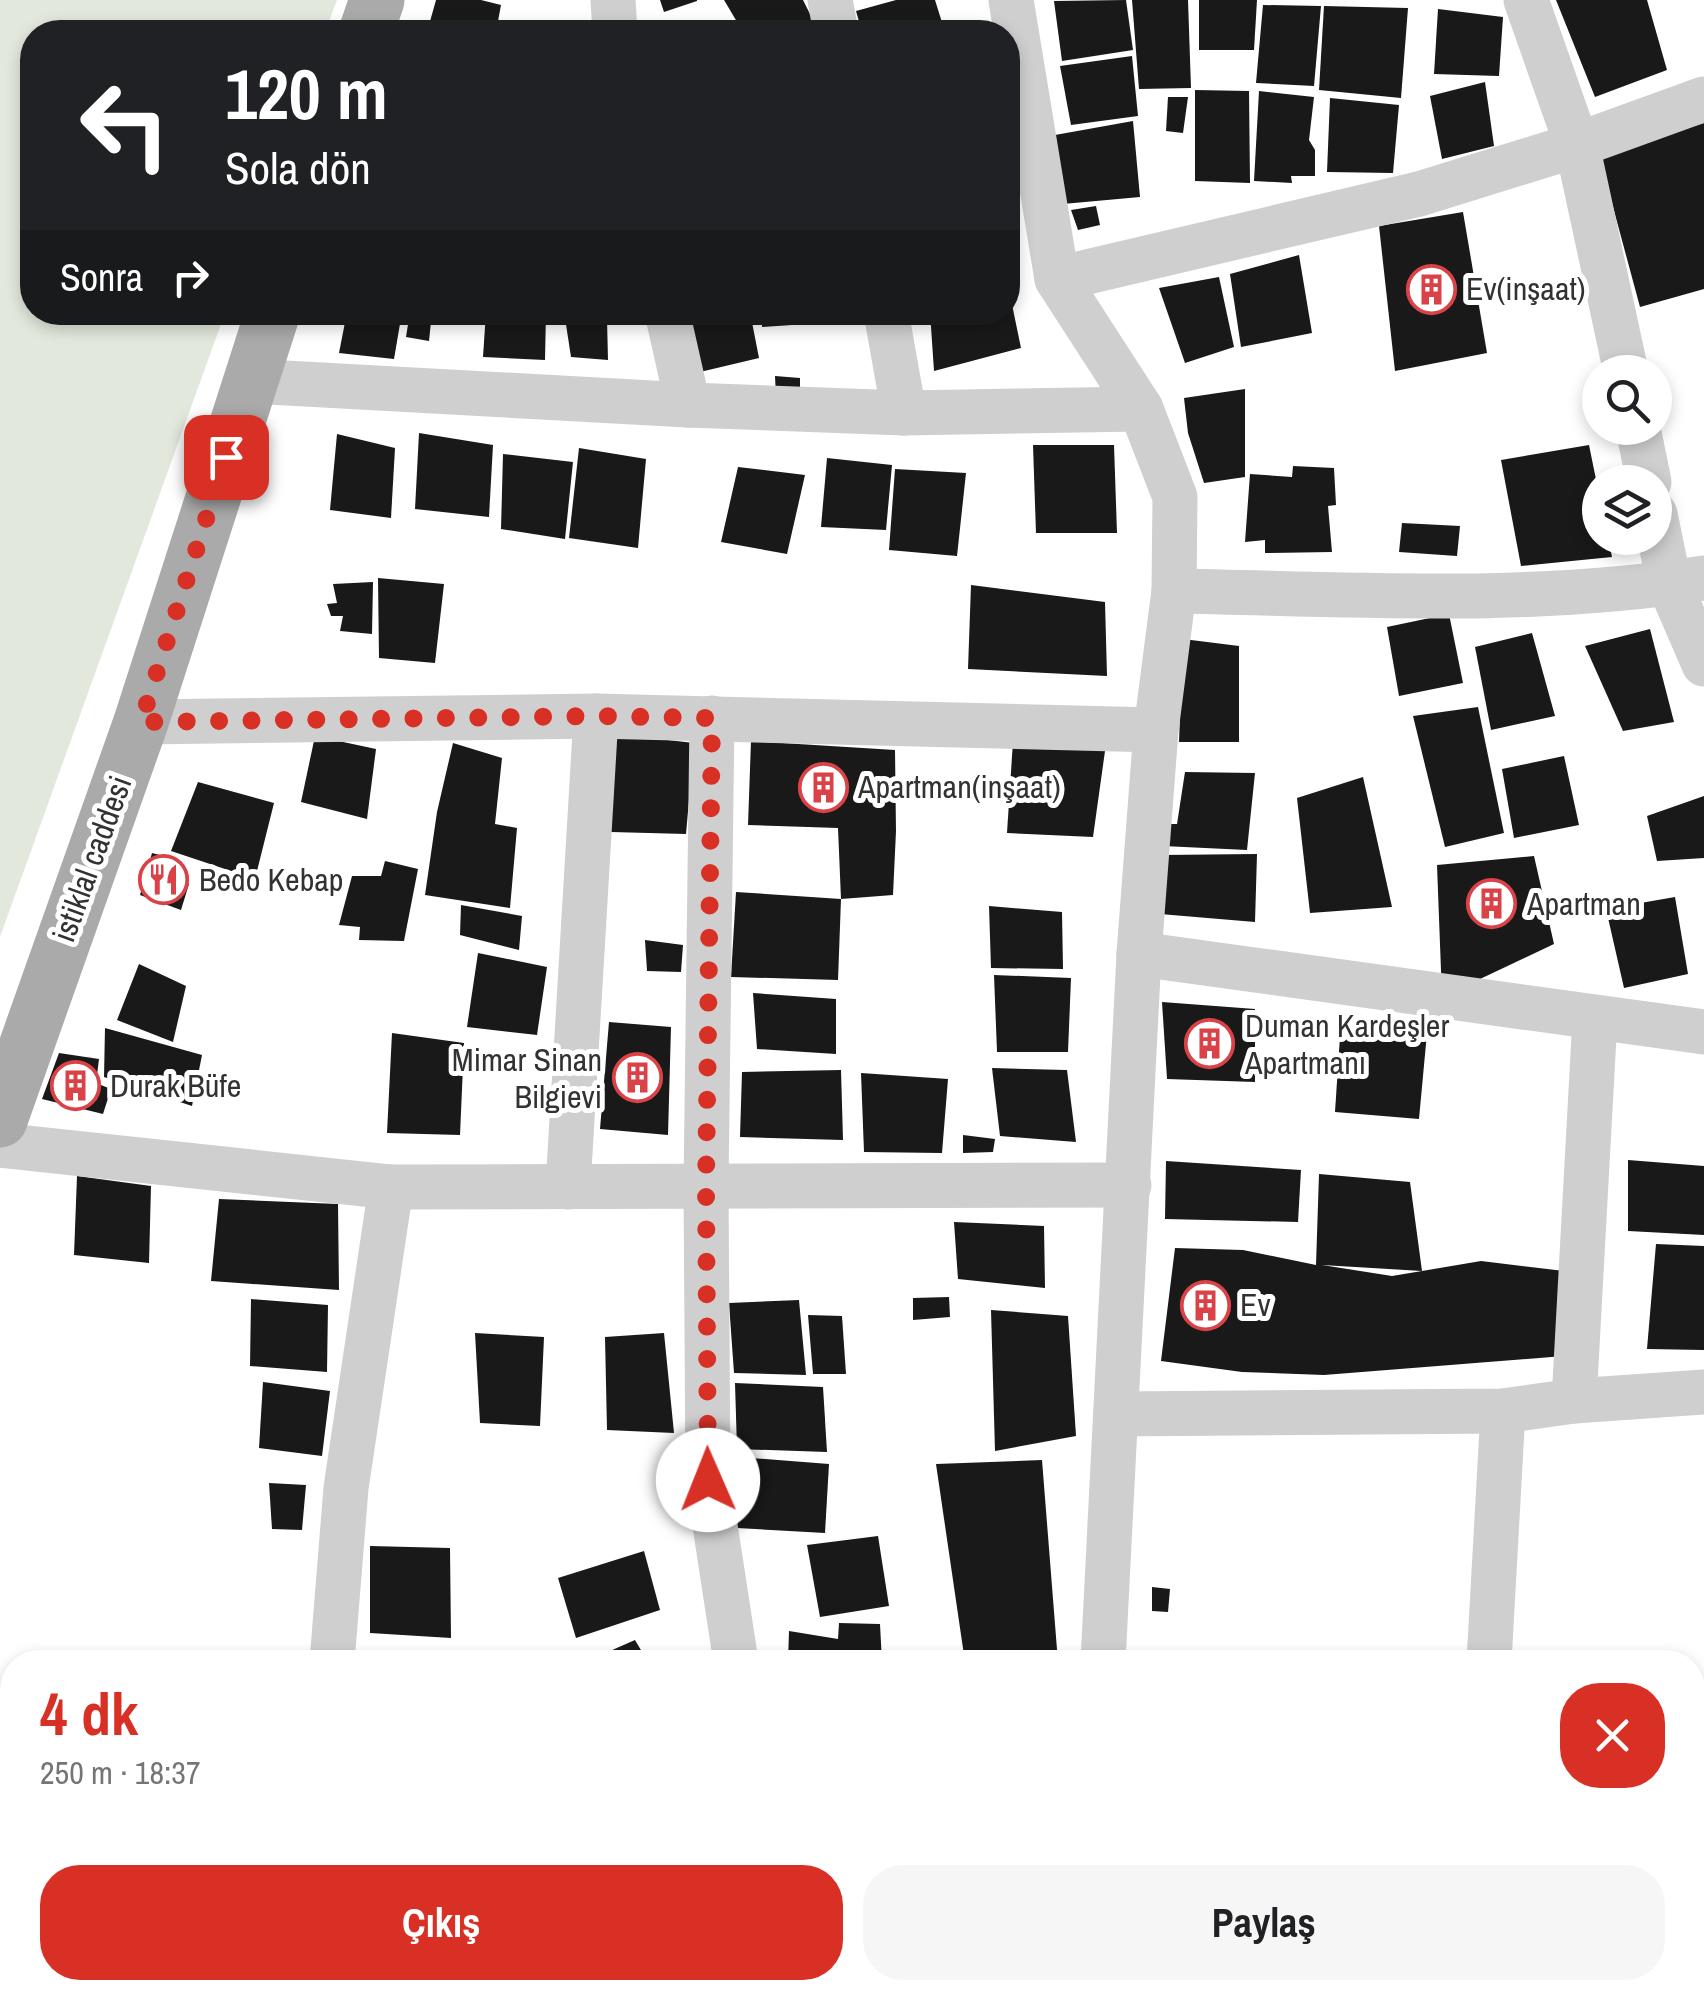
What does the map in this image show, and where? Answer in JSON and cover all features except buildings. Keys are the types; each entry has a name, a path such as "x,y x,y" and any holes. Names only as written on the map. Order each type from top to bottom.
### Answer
{"main road":[{"name":"istiklal caddesi","path":"0,1120 141,722 269,325"}],"street":[{"path":"1526,0 1577,144 1622,355"},
{"path":"1020,53 1058,279 1142,409 1175,496 1174,591 1156,730 1138,954 1104,1650"},
{"path":"1058,279 1419,194 1704,99"},
{"path":"670,325 688,406"},
{"path":"888,325 904,413"},
{"path":"250,381 688,406 904,413 1142,409"},
{"path":"1672,550 1686,580 1704,664"},
{"path":"1174,591 1498,596 1686,580"},
{"path":"568,1187 596,716"},
{"path":"141,722 596,716 1156,730"},
{"path":"712,718 706,1186 708,1480 734,1650"},
{"path":"1138,954 1704,1032"},
{"path":"1574,1401 1594,1018"},
{"path":"0,1145 390,1187 1128,1185"},
{"path":"333,1650 346,1488 390,1187"},
{"path":"1116,1414 1503,1411 1574,1401 1704,1392"},
{"path":"1490,1650 1503,1411"}],"shaded area":[{"path":"0,0 337,0 330,20 20,20 20,325 221,325 0,937"}],"place":[{"name":"Ev(inşaat)","path":"1431,289"},
{"name":"Apartman(inşaat)","path":"823,787"},
{"name":"Bedo Kebap","path":"164,880"},
{"name":"Apartman","path":"1492,904"},
{"name":"Duman Kardeşler Apartmanı","path":"1210,1044"},
{"name":"Mimar Sinan Bilgievi","path":"637,1078"},
{"name":"Durak Büfe","path":"75,1086"},
{"name":"Ev","path":"1205,1305"}],"route":[{"path":"226,457 141,722 712,718 706,1186 708,1480"}]}
